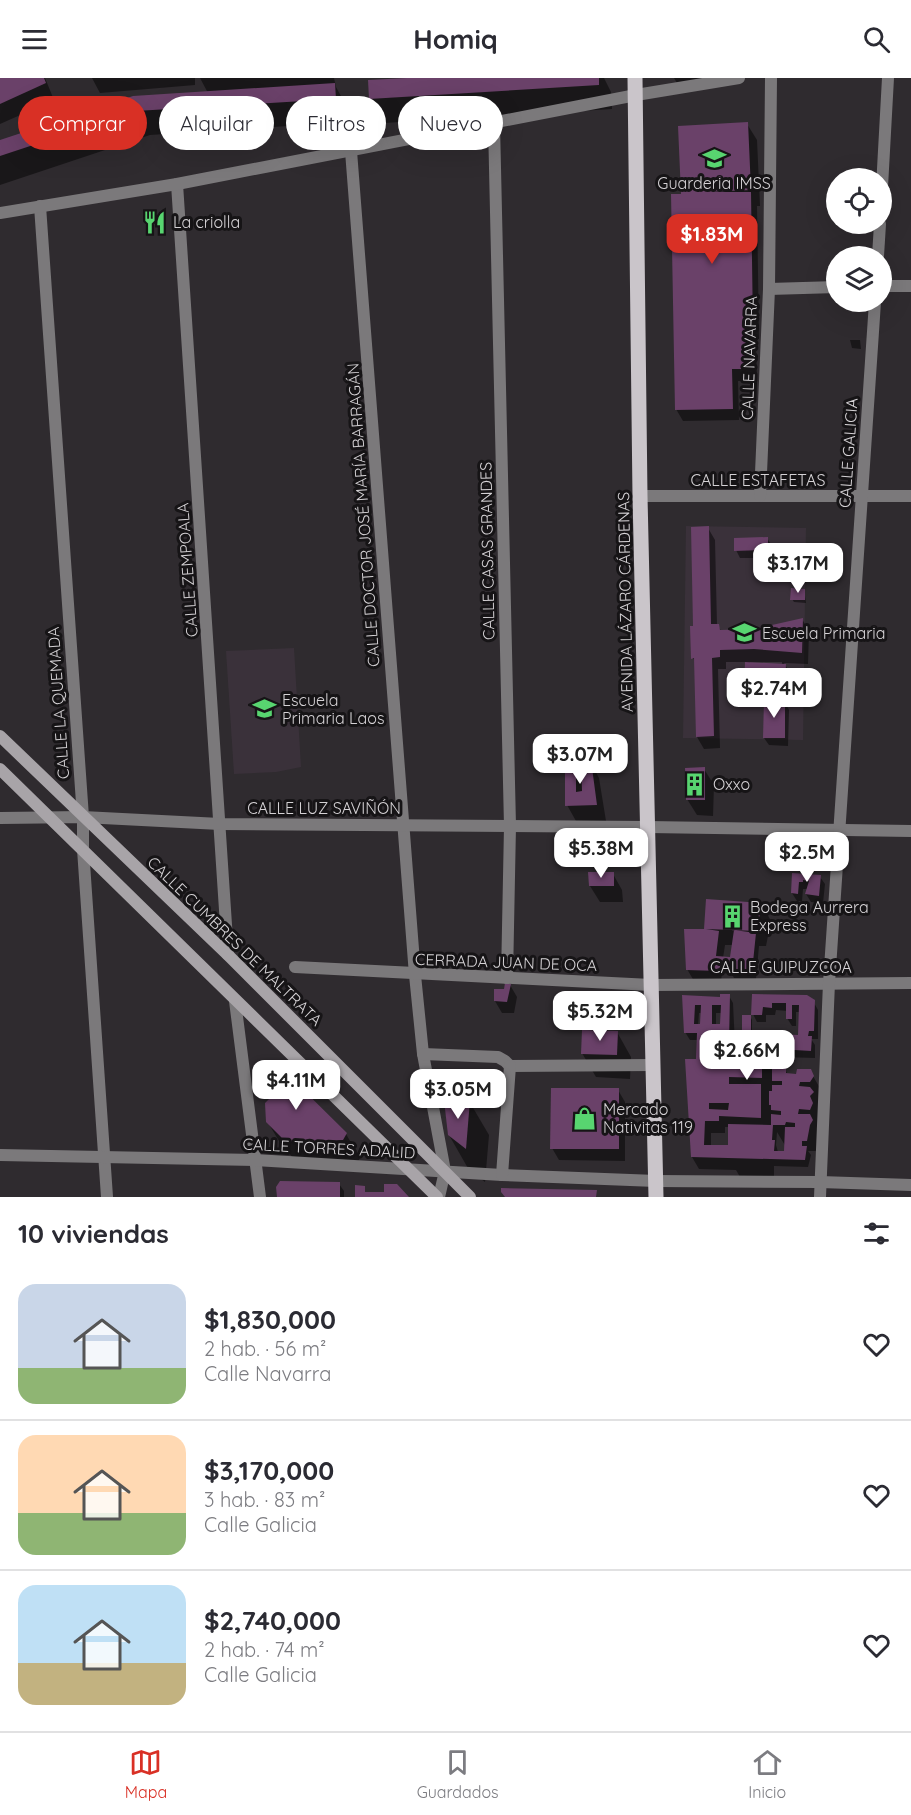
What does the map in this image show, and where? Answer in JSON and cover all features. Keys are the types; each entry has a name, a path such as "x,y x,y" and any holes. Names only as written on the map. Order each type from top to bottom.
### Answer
{"main road":[{"name":"AVENIDA LÁZARO CÁRDENAS","path":"635,78 640,496 656,1197"},
{"name":"CALLE CUMBRES DE MALTRATA","path":"0,736 228,955 470,1197"},
{"path":"0,769 438,1197"}],"street":[{"path":"503,122 739,78"},
{"name":"CALLE NAVARRA","path":"760,496 769,289 771,78"},
{"path":"883,168 888,78"},
{"path":"0,213 177,184 398,142"},
{"name":"CALLE CASAS GRANDES","path":"495,150 510,826 507,978"},
{"name":"CALLE DOCTOR JOSÉ MARÍA BARRAGÁN","path":"351,151 415,975 423,1054 445,1171 438,1197"},
{"name":"CALLE ZEMPOALA","path":"177,184 228,955"},
{"name":"CALLE LA QUEMADA","path":"40,206 83,817 83,849 106,1197"},
{"path":"892,286 911,286"},
{"path":"769,289 826,287"},
{"name":"CALLE GALICIA","path":"820,1197 829,983 874,312"},
{"name":"CALLE ESTAFETAS","path":"640,496 911,496"},
{"name":"CALLE LUZ SAVIÑÓN","path":"0,818 83,817 220,824 911,831"},
{"name":"CERRADA JUAN DE OCA","path":"295,968 651,984"},
{"name":"CALLE GUIPUZCOA","path":"651,984 911,983"},
{"path":"235,1001 260,1197"},
{"path":"423,1054 498,1057 510,1066 502,1175"},
{"path":"510,1066 653,1065"},
{"name":"CALLE TORRES ADALID","path":"0,1155 255,1160 502,1175 656,1181 911,1185"}],"shaded area":[{"name":"Escuela Primaria","path":"686,526 806,528 803,740 683,738"},
{"name":"Escuela Primaria Laos","path":"294,648 301,767 276,772 234,774 226,651"}],"building":[{"path":"0,78 44,78 46,83 0,104"},
{"path":"599,78 599,85 386,98 386,96 369,96 368,80"},
{"path":"335,83 336,96 286,96 286,102 274,103 274,96 159,96 159,110 147,110 147,96 133,96"},
{"path":"748,122 751,190 705,192 751,192 753,327 750,327 751,369 732,369 733,409 675,410 671,194 681,194 678,126"},
{"path":"18,134 18,150 0,156 0,140"},
{"path":"709,526 711,624 719,624 720,630 754,629 803,618 802,653 754,649 720,650 720,657 712,658 714,736 696,737 694,658 691,659 690,626 693,626 691,527"},
{"path":"768,537 768,550 734,551 734,538"},
{"path":"791,546 803,547 802,573 789,572"},
{"path":"791,588 805,589 805,600 790,600"},
{"path":"745,662 786,664 785,694 744,693"},
{"path":"764,700 785,700 785,738 763,738"},
{"path":"565,760 576,760 576,792 582,791 581,761 591,760 597,805 565,806"},
{"name":"Oxxo","path":"705,767 705,800 686,800 685,768"},
{"path":"588,872 614,872 614,886 589,886"},
{"path":"792,873 821,875 819,896 805,894 809,881 803,880 799,882 798,894 791,893"},
{"path":"706,899 762,903 757,931 735,930 756,933 752,972 686,970 684,929 704,929","holes":["706,929 734,930 730,957 716,956 719,931"]},
{"path":"505,983 511,984 507,1002 494,1001 494,989 504,989"},
{"path":"720,994 730,994 729,1044 762,1044 762,1033 798,1035 799,1005 792,1005 792,1019 786,1019 786,1003 772,1003 772,1008 763,1007 762,1015 751,1015 752,994 807,995 815,1000 814,1031 809,1031 808,1036 812,1036 811,1051 778,1049 777,1059 762,1057 762,1078 729,1077 729,1084 761,1084 761,1118 719,1116 719,1121 705,1121 704,1145 728,1145 728,1124 771,1125 771,1114 781,1115 781,1111 771,1110 769,1091 772,1091 772,1085 782,1085 782,1081 772,1081 772,1068 786,1068 786,1073 796,1074 797,1069 811,1069 814,1076 810,1082 800,1082 799,1086 810,1087 814,1092 810,1096 813,1103 810,1110 799,1109 798,1114 810,1114 813,1120 807,1141 802,1141 802,1146 807,1146 805,1160 691,1157 685,1059 696,1059 697,1033 684,1033 682,995 720,997","holes":["695,1005 701,1005 700,1024 694,1024","712,1005 721,1005 720,1024 712,1024","709,1103 729,1103 728,1110 709,1109","786,1122 795,1123 795,1127 785,1127 784,1151 774,1151 773,1125 785,1125"]},
{"path":"742,1015 751,1015 751,1035 742,1035"},
{"path":"582,1030 618,1031 617,1055 581,1054"},
{"path":"273,1060 347,1133 343,1140 286,1142 266,1122 265,1103 272,1096 267,1091 270,1086 259,1074"},
{"name":"Mercado Nativitas 119","path":"551,1088 619,1088 619,1149 550,1149"},
{"path":"444,1100 470,1100 466,1149 448,1135"},
{"path":"280,1181 340,1182 340,1197 277,1197 276,1187"},
{"path":"384,1184 397,1184 409,1197 355,1197 355,1185 365,1186 365,1192 384,1192"},
{"path":"501,1188 597,1190 596,1197 505,1197"}],"place":[{"name":"Guarderia IMSS","path":"714,158"},
{"name":"La criolla","path":"155,222"},
{"name":"Escuela Primaria","path":"744,633"},
{"name":"Escuela Primaria Laos","path":"264,709"},
{"name":"Oxxo","path":"695,784"},
{"name":"Bodega Aurrera Express","path":"732,916"},
{"name":"Mercado Nativitas 119","path":"585,1118"}]}
